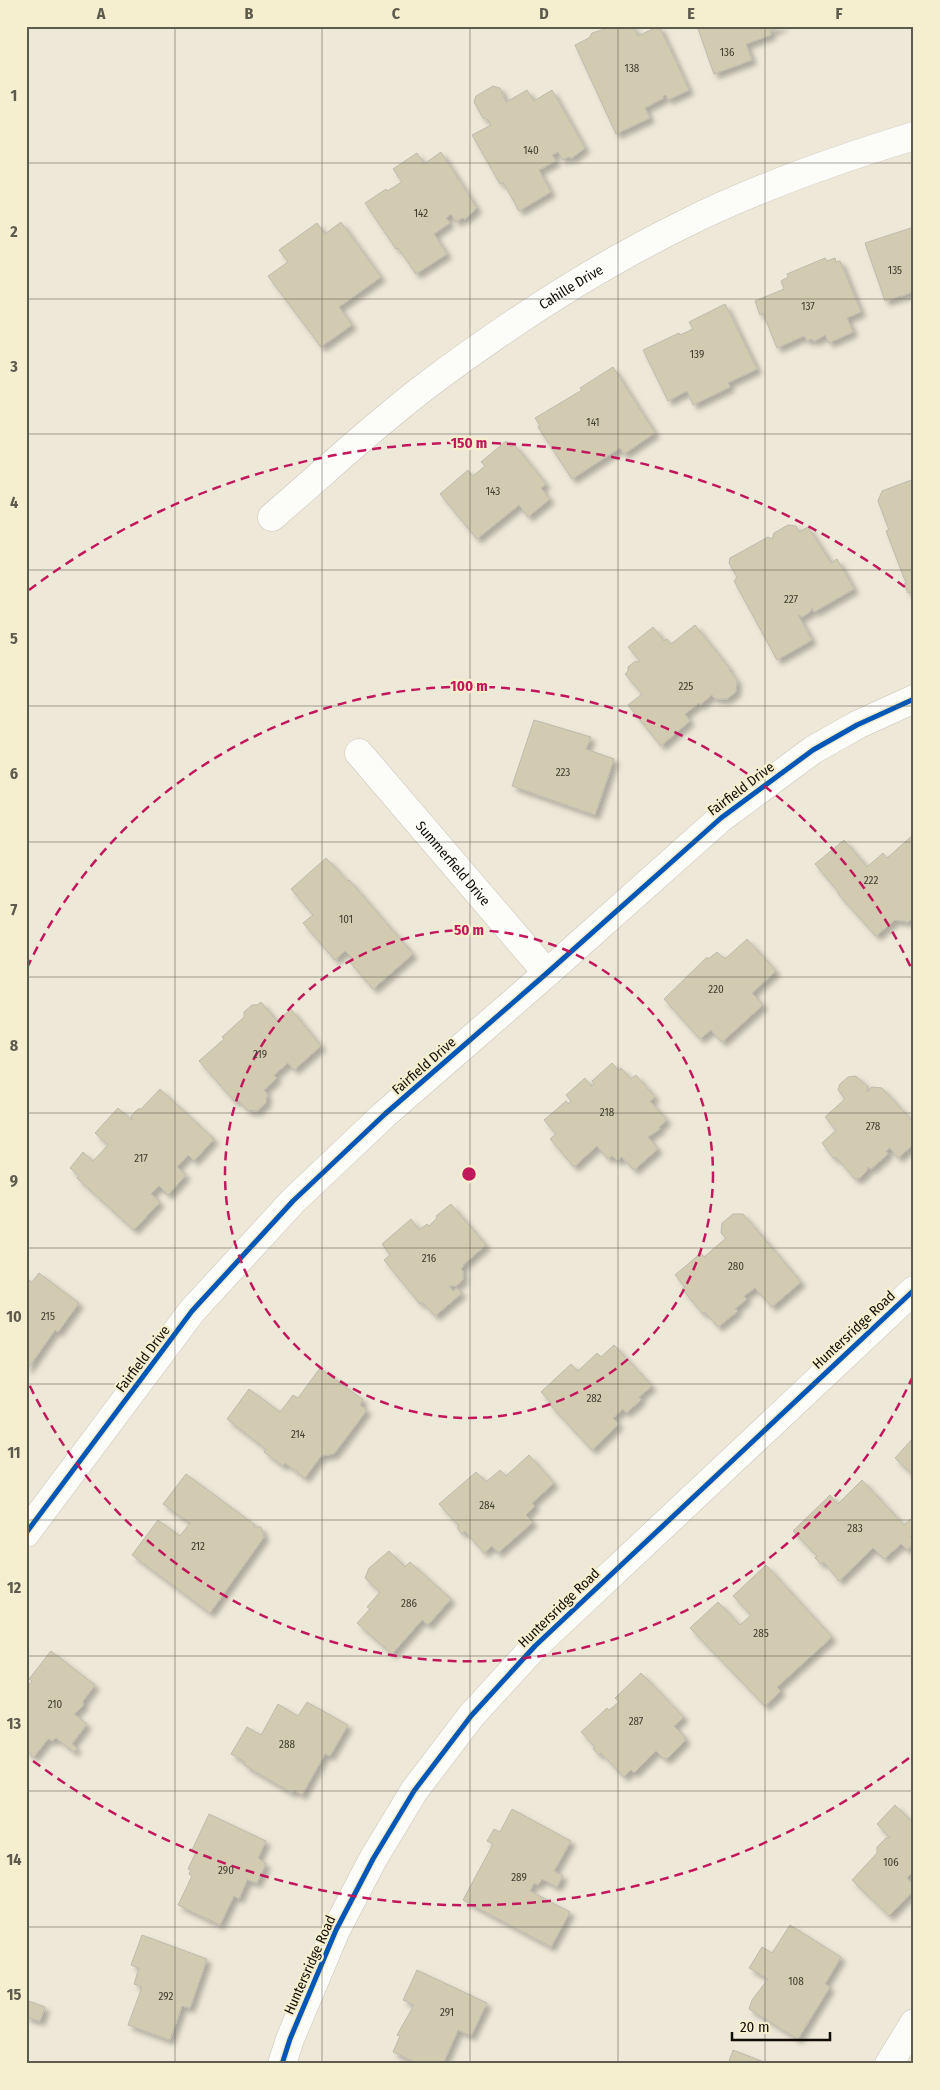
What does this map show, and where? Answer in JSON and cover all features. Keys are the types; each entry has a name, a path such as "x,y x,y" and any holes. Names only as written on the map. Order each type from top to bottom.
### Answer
{"street":[{"name":"Cahille Drive","path":"272,517 420,390 488,342 584,279 685,223 743,197 800,173 914,136"},
{"name":"Fairfield Drive","path":"26,1533 192,1311 294,1201 384,1114 548,973 721,818 813,750 857,725 914,699"},
{"name":"Summerfield Drive","path":"359,753 548,973"},
{"name":"Huntersridge Road","path":"282,2064 290,2039 336,1930 373,1859 414,1791 471,1716 535,1646 914,1290"},
{"path":"889,2064 914,2022"}],"building":[{"path":"614,26 633,26 638,36 659,26 689,90 668,100 666,95 663,96 664,98 645,108 650,118 616,134 575,45 589,38 592,33"},
{"path":"697,26 784,26 770,31 771,35 746,44 752,60 714,74"},
{"path":"493,86 500,88 506,102 527,90 534,101 552,90 585,148 572,158 568,157 563,160 558,152 552,155 556,161 539,170 551,192 519,211 503,182 500,184 472,135 491,125 488,120 483,118 474,102 476,96"},
{"path":"441,152 477,208 465,219 462,218 456,222 451,214 446,218 450,223 434,234 447,254 416,274 398,248 396,249 365,203 386,189 387,191 402,182 393,169 417,153 424,164"},
{"path":"341,222 381,277 339,307 352,325 321,347 268,276 288,262 279,250 317,223 325,234"},
{"path":"914,227 914,292 885,301 865,243"},
{"path":"825,258 827,261 835,258 836,262 840,261 861,312 847,318 853,332 829,343 825,335 815,341 811,339 807,341 804,336 777,348 763,313 760,315 755,301 784,289 781,281 788,277 787,274"},
{"path":"725,304 757,369 728,383 730,387 693,405 687,391 668,401 643,350 679,333 680,335 693,329 689,322"},
{"path":"613,367 655,433 624,454 620,448 572,479 538,427 540,426 535,418 582,390 580,388"},
{"path":"506,441 511,447 514,444 546,484 541,488 550,499 528,517 519,505 477,539 440,494 468,470 473,476 485,466 481,462"},
{"path":"914,479 914,591 908,593 886,531 889,530 878,501 882,491"},
{"path":"788,525 796,526 799,532 808,527 831,563 837,559 854,589 814,612 812,608 810,612 802,617 798,615 812,640 777,660 734,581 737,577 729,563 730,558 768,537 772,539 774,533"},
{"path":"695,625 737,680 736,692 727,699 715,699 712,695 700,705 699,703 685,714 690,721 661,746 628,705 642,694 625,674 628,671 628,667 634,662 640,661 628,647 653,627 664,641 667,639 671,644"},
{"path":"534,720 591,737 586,749 614,759 595,815 512,786"},
{"path":"914,834 914,917 908,922 895,920 876,936 838,894 815,864 844,840 867,867 883,853 887,858"},
{"path":"326,858 349,880 413,954 373,989 349,961 352,958 345,951 335,960 303,923 313,915 291,889"},
{"path":"747,939 776,971 752,993 763,1005 722,1042 711,1030 700,1039 664,999 707,957 708,959 717,952 725,959"},
{"path":"261,1002 277,1021 291,1009 321,1046 294,1070 288,1063 274,1075 277,1078 264,1090 267,1094 266,1103 257,1111 247,1110 238,1100 235,1102 199,1061 224,1039 222,1037 244,1017 244,1012 252,1005 257,1005"},
{"path":"612,1063 619,1071 621,1068 631,1079 636,1075 655,1097 650,1101 667,1120 659,1127 660,1129 648,1137 658,1149 634,1170 622,1157 617,1161 612,1156 608,1159 597,1146 574,1167 550,1139 556,1134 544,1120 566,1101 568,1104 571,1101 566,1095 585,1078 591,1086 594,1084 592,1081"},
{"path":"856,1076 868,1087 867,1092 872,1087 882,1088 914,1123 914,1144 898,1158 890,1148 886,1151 888,1154 871,1169 868,1167 867,1171 860,1178 855,1179 836,1157 834,1159 822,1143 836,1130 825,1117 845,1099 838,1090 840,1084 848,1077"},
{"path":"160,1089 214,1139 194,1161 188,1155 177,1167 186,1175 168,1195 159,1186 151,1194 160,1202 134,1230 77,1178 79,1176 70,1168 83,1152 93,1161 108,1145 95,1133 118,1108 132,1120 131,1116 138,1109 141,1109"},
{"path":"451,1204 486,1245 463,1265 461,1269 463,1271 463,1280 456,1286 449,1286 453,1291 457,1288 462,1293 435,1316 422,1302 420,1304 384,1260 390,1255 382,1244 411,1219 419,1230 427,1224 429,1226 437,1218 436,1216"},
{"path":"733,1214 743,1214 801,1282 772,1307 755,1288 744,1296 747,1299 735,1309 738,1311 718,1327 705,1312 703,1314 682,1289 685,1287 675,1275 701,1253 704,1257 726,1238 721,1233 722,1223"},
{"path":"39,1273 79,1303 58,1332 55,1330 27,1370 26,1278 32,1282"},
{"path":"614,1345 652,1386 639,1397 641,1400 626,1413 623,1409 613,1418 619,1424 592,1450 550,1405 552,1404 541,1392 571,1364 578,1371 597,1353 601,1357"},
{"path":"320,1368 363,1400 360,1405 367,1410 334,1454 321,1456 305,1478 285,1463 283,1466 264,1452 266,1449 227,1419 249,1389 280,1412 293,1395 298,1398"},
{"path":"914,1437 914,1476 895,1458"},
{"path":"529,1455 554,1483 532,1503 535,1506 526,1515 533,1522 498,1553 492,1546 484,1553 465,1531 462,1534 457,1528 459,1526 439,1504 476,1472 486,1482 500,1470 506,1476"},
{"path":"186,1474 255,1525 253,1527 261,1527 264,1537 210,1613 132,1555 158,1520 180,1536 190,1523 163,1504"},
{"path":"862,1480 904,1525 914,1516 914,1534 910,1537 914,1544 907,1550 901,1544 884,1559 873,1548 839,1581 824,1562 821,1564 815,1558 817,1556 793,1531 830,1495 838,1504"},
{"path":"389,1551 405,1567 410,1562 451,1599 428,1625 422,1620 392,1654 357,1623 370,1609 367,1607 380,1592 365,1578 369,1568"},
{"path":"766,1565 832,1637 777,1687 781,1691 765,1706 690,1628 718,1602 740,1625 751,1615 733,1596"},
{"path":"51,1651 95,1685 83,1701 83,1706 74,1714 87,1724 72,1744 77,1748 74,1752 56,1738 53,1741 48,1739 34,1757 26,1751 26,1688 32,1681 29,1679"},
{"path":"641,1673 684,1717 674,1726 684,1736 685,1741 667,1759 663,1758 656,1751 634,1773 631,1770 624,1777 601,1753 599,1755 593,1749 595,1747 581,1732 607,1708 609,1710 619,1702 615,1698"},
{"path":"307,1702 348,1725 330,1756 325,1754 302,1795 294,1790 292,1793 244,1765 245,1762 231,1754 247,1727 261,1735 278,1704 298,1716"},
{"path":"895,1805 910,1820 914,1816 914,1871 907,1878 914,1885 914,1890 889,1916 852,1880 877,1853 877,1847 886,1838 890,1838 877,1824"},
{"path":"512,1809 571,1841 554,1871 563,1876 557,1887 542,1879 538,1885 534,1883 530,1891 570,1912 551,1947 463,1900 493,1844 487,1841 494,1829 500,1832"},
{"path":"209,1814 266,1841 258,1858 266,1864 257,1883 247,1880 239,1899 234,1896 220,1925 178,1905 192,1876 189,1874 191,1870 188,1869 196,1852 192,1850"},
{"path":"790,1925 841,1957 825,1984 830,1987 798,2039 749,2009 752,2000 768,1979 749,1968 762,1947 772,1953"},
{"path":"142,1935 207,1959 190,2008 182,2006 170,2040 128,2025 142,1987 134,1984 139,1968 131,1965"},
{"path":"417,1970 487,2003 471,2036 458,2030 443,2064 419,2064 393,2052 400,2036 397,2035 414,2005 403,2000"},
{"path":"26,2000 45,2007 40,2021 26,2017"},
{"path":"733,2050 769,2064 728,2064"}],"cycle path":[{"path":"26,1533 192,1311 293,1201 385,1114 721,818 813,750 857,725 914,699"},
{"path":"282,2064 290,2039 336,1930 373,1859 414,1791 471,1716 535,1646 914,1290"}]}
